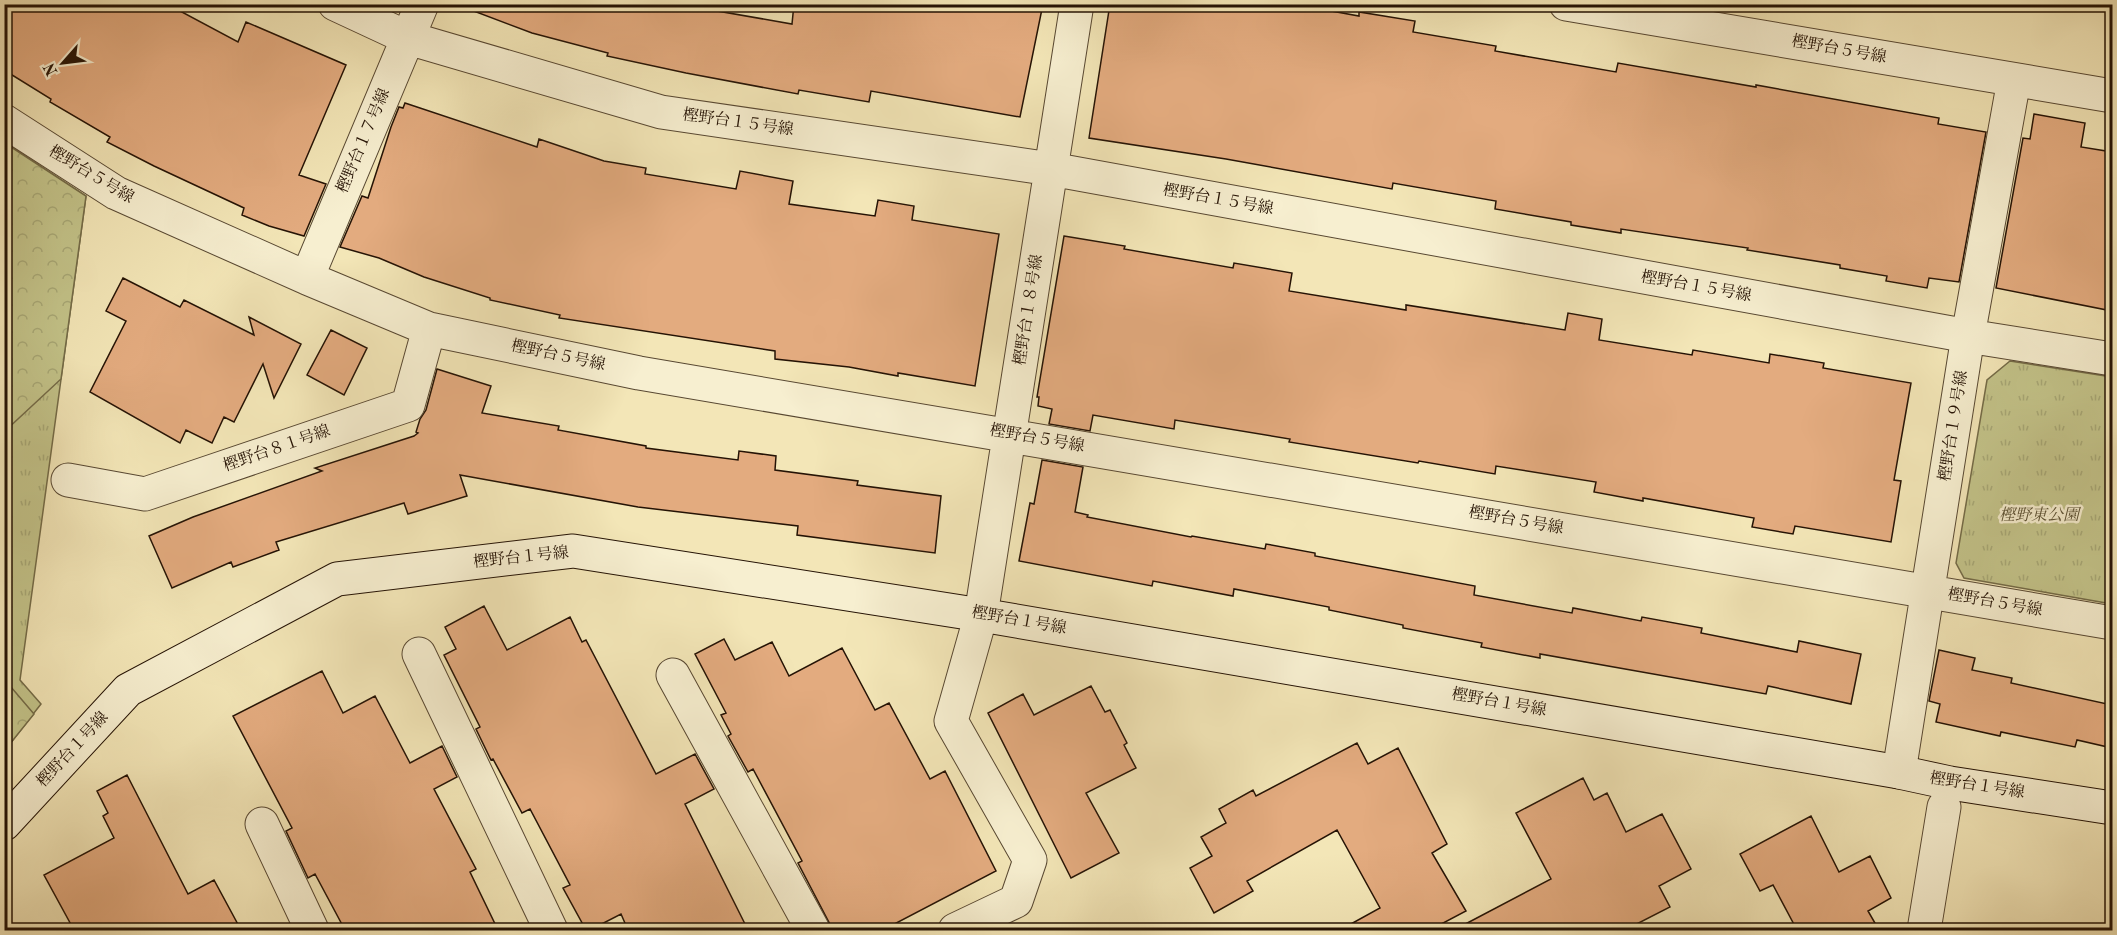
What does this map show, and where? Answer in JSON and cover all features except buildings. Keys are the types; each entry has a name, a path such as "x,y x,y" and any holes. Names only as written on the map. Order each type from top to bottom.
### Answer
{"street":[{"name":"樫野台１５号線","path":"335,4 408,38 661,112 1051,170 1968,336 2112,359"},
{"name":"樫野台１７号線","path":"307,278 422,4"},
{"name":"樫野台１８号線","path":"955,930 1016,901 1029,860 951,721 981,615 1077,4"},
{"name":"樫野台５号線","path":"1566,4 2112,96"},
{"name":"樫野台１９号線","path":"1899,772 1968,336 2014,80"},
{"name":"樫野台５号線","path":"4,122 116,193 307,278 429,329 639,373 2112,623"},
{"name":"樫野台８１号線","path":"68,480 145,494 408,405 429,329"},
{"name":"樫野台１号線","path":"4,824 128,690 337,579 573,551 981,615 1899,772 1950,783 2112,808"},
{"path":"419,654 551,930"},
{"path":"673,675 813,930"},
{"path":"1924,930 1944,807"},
{"path":"262,824 312,930"}],"green space":[{"path":"5,143 86,196 20,680 41,704 5,750"},
{"path":"5,143 86,196 61,379 5,431"},
{"name":"樫野東公園","path":"2010,361 2112,377 2112,604 1964,578 1956,563 1987,380"},
{"path":"5,680 34,714 4,750"}]}
